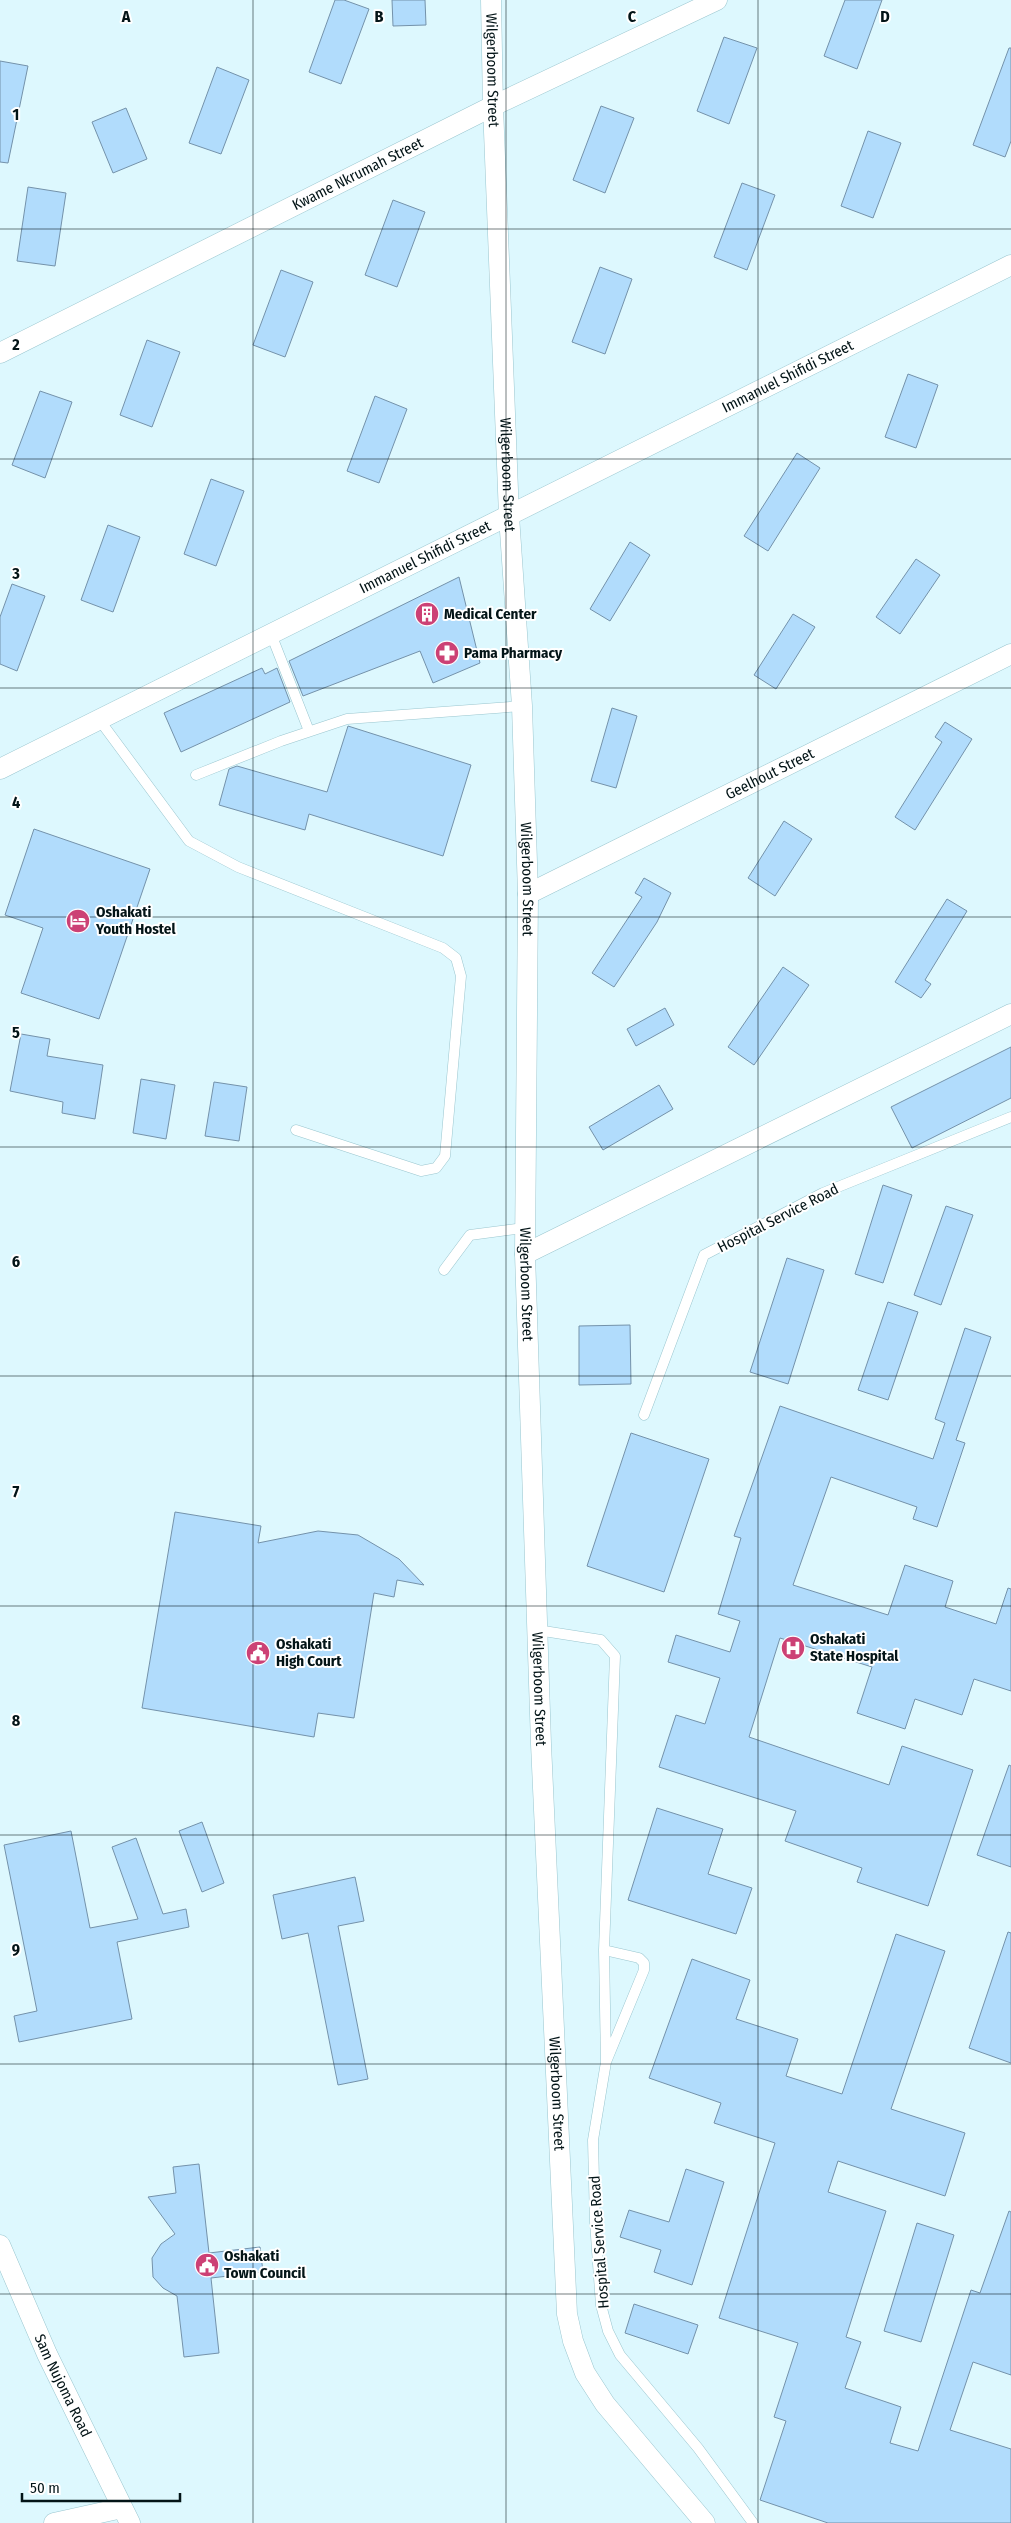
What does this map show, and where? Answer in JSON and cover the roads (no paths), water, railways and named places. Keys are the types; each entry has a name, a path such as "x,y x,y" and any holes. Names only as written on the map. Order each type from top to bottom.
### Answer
{"street":[{"name":"Wilgerboom Street","path":"492,0 493,106 509,516 522,706 528,894 524,1254 537,1630 567,2314 573,2340 585,2373 605,2404 705,2523"},
{"name":"Kwame Nkrumah Street","path":"0,353 493,106 717,0"},
{"name":"Immanuel Shifidi Street","path":"0,769 98,718 509,516 1011,265"},
{"name":"Geelhout Street","path":"528,894 1011,654"},
{"path":"524,1254 1011,1014"},
{"name":"Sam Nujoma Road","path":"0,2246 48,2354 126,2515"},
{"path":"54,2523 126,2515"}],"lane":[{"path":"271,634 309,731"},
{"path":"196,775 309,731 347,719 522,706"},
{"path":"98,718 189,841 238,867 443,948 456,958 461,976 445,1156 436,1168 421,1171 296,1130"},
{"name":"Hospital Service Road","path":"644,1415 704,1255 823,1193 1011,1117"},
{"path":"444,1270 470,1235 524,1228"},
{"path":"537,1630 601,1640 615,1656 604,1950"},
{"name":"Hospital Service Road","path":"606,2062 644,1970 644,1963 639,1958 604,1950 606,2062 593,2140 595,2222 601,2305 608,2331 620,2355 698,2448 753,2523"}],"place":[{"name":"Medical Center","path":"427,614"},
{"name":"Pama Pharmacy","path":"447,653"},
{"name":"Oshakati Youth Hostel","path":"78,921"},
{"name":"Oshakati State Hospital","path":"793,1648"},
{"name":"Oshakati High Court","path":"258,1653"},
{"name":"Oshakati Town Council","path":"207,2265"}]}
